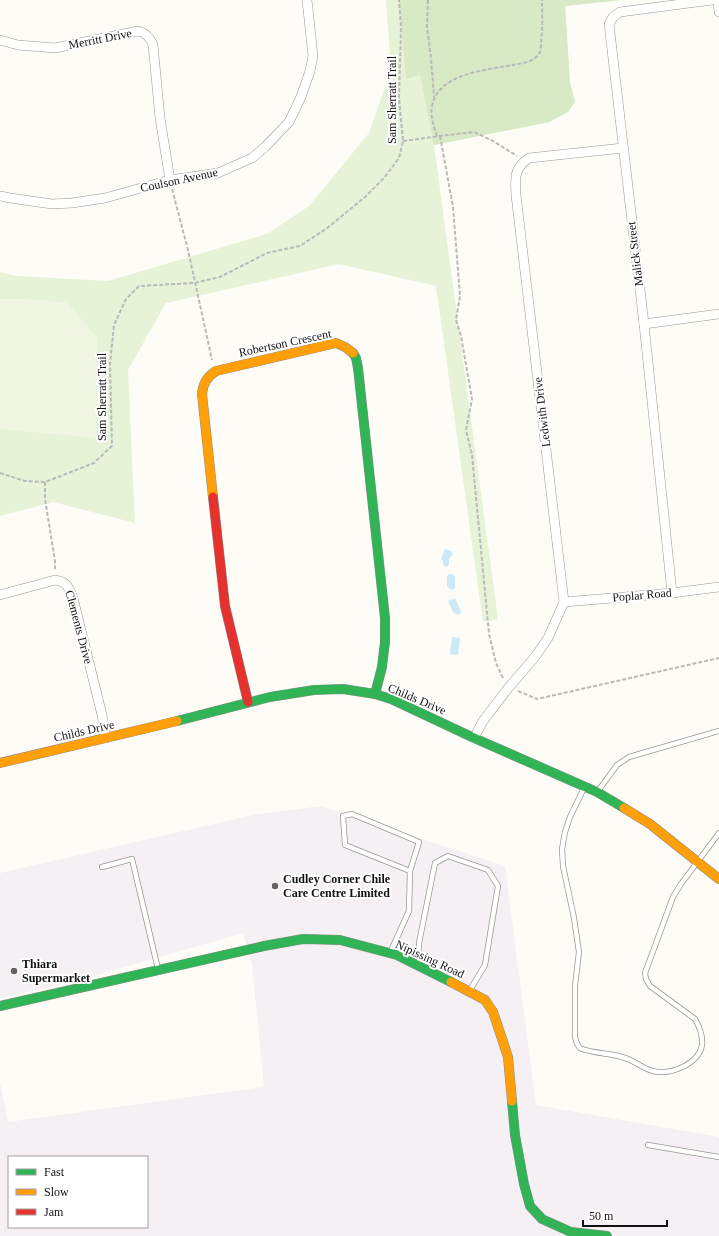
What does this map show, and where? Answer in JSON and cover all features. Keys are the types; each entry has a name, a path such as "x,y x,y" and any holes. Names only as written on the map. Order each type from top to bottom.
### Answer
{"street":[{"name":"Coulson Avenue","path":"0,196 52,204 72,203 105,198 170,180 218,173 252,158 266,147 289,122 310,71 313,56 307,0"},
{"name":"Malick Street","path":"672,593 644,324 609,24 620,12 712,0"},
{"path":"718,0 719,12"},
{"name":"Merritt Drive","path":"0,40 18,45 55,48 138,31 145,33 151,39 153,45 160,118 170,180"},
{"path":"524,161 535,156 623,148"},
{"name":"Ledwith Drive","path":"524,161 520,165 515,176 515,182 564,602"},
{"path":"644,324 719,314"},
{"name":"Robertson Crescent","path":"216,371 336,343 346,346 354,352 357,360 385,618 385,642 382,667 375,694"},
{"path":"216,371 205,379 202,385 202,394 224,606 248,702"},
{"name":"Clements Drive","path":"0,595 55,580 63,581 68,585 73,598 106,738"},
{"name":"Poplar Road","path":"564,602 672,593 719,587"},
{"path":"474,738 483,721 509,687 535,657 548,638 564,602"},
{"name":"Childs Drive","path":"0,763 133,732 270,697 314,690 343,689 375,694 391,699 474,738 597,792 650,824 719,879"},
{"name":"Nipissing Road","path":"0,1006 264,946 302,939 340,940 390,953 419,966 485,1000 493,1012 508,1057 515,1135 524,1184 530,1206 542,1220 571,1232 607,1236"}],"lane":[{"path":"597,792 617,764 629,757 719,731"},
{"path":"585,786 570,817 565,832 562,849 563,866 574,918 579,952 575,986 575,1037 580,1048 586,1051 594,1051 624,1057 646,1069 658,1072 677,1070 693,1060 698,1053 702,1046 699,1026 695,1019 650,986 646,979 645,973 674,897 681,884 719,833"},
{"path":"390,953 409,911 410,871 419,842 352,814 343,816 345,845 410,871"},
{"path":"419,966 419,943 435,862 448,856 488,870 498,886 485,965 469,991"},
{"path":"102,867 132,859 158,970"},
{"path":"648,1146 719,1157"}],"path":[{"name":"Sam Sherratt Trail","path":"0,473 25,481 45,482 94,463 112,446 110,364 114,325 126,299 139,286 194,283 220,277 267,253 300,246 326,229 384,178 399,158 403,141 399,98 401,28 399,0"},
{"path":"428,0 427,27 434,100"},
{"path":"542,0 543,30 540,52 534,59 468,74 452,80 436,93 432,107 433,121 438,136 453,207 460,296 456,320 461,336 472,399 466,430 472,455 489,634 496,663 501,675 509,687 537,699 719,658"},
{"path":"403,141 474,132 493,141 524,161"},
{"path":"170,180 188,250 210,356 216,371"},
{"path":"45,482 45,499 55,561 55,580"}],"shaded area":[{"path":"321,806 505,866 536,1105 719,1137 719,1236 0,1236 0,1082 8,1122 264,1087 252,964 243,933 72,982 0,998 0,873 253,815"}],"green space":[{"path":"386,0 621,0 565,6 570,83 575,102 568,112 549,122 434,145 498,619 483,622 436,286 339,264 166,303 128,370 135,523 53,502 0,516 0,272 16,276 108,281 267,234 309,206 369,133 391,70"},
{"path":"399,0 621,0 565,6 570,83 575,102 568,112 549,122 434,145 420,75 406,79"},
{"path":"0,299 30,299 68,303 97,338 96,438 0,429"}],"water":[{"path":"445,549 451,551 453,554 449,559 449,565 446,567 443,565 443,561 441,559"},
{"path":"449,574 452,574 455,577 455,588 453,590 447,586 447,577"},
{"path":"455,598 461,611 458,615 453,612 448,601"},
{"path":"452,637 460,638 458,655 450,654"}],"traffic: fast":[{"path":"353,353 356,358 358,368 385,618 385,642 382,667 375,694"},
{"path":"177,721 270,697 314,690 343,689 375,694 391,699 474,738 597,792 624,808"},
{"path":"0,1006 264,946 303,939 340,940 397,955 451,982"},
{"path":"512,1101 515,1135 524,1184 530,1206 542,1219 571,1232 607,1236"}],"traffic: slow":[{"path":"213,497 202,394 204,383 210,376 216,371 336,343 353,353"},
{"path":"0,763 177,721"},
{"path":"624,808 650,824 719,879"},
{"path":"451,982 485,1000 493,1012 508,1057 512,1101"}],"traffic: jam":[{"path":"213,497 225,606 248,702"}],"place":[{"name":"Cudley Corner Chile Care Centre Limited","path":"275,886"},
{"name":"Thiara Supermarket","path":"14,971"}]}
